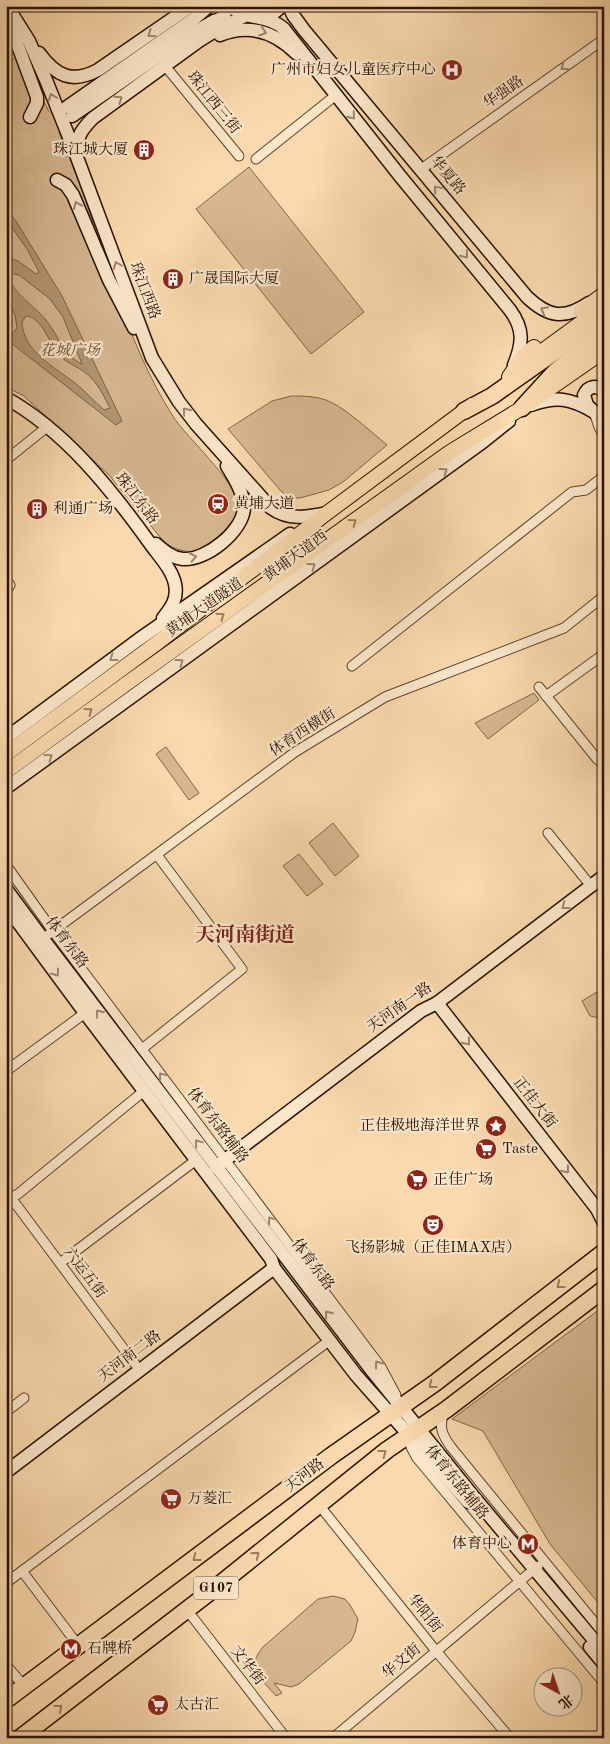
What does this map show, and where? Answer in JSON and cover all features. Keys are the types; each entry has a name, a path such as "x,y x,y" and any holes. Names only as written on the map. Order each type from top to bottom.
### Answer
{"highway":[{"path":"464,411 500,390 604,316"},
{"path":"522,408 556,372 604,333"},
{"name":"天河路","path":"6,1700 331,1456 396,1411 602,1250"},
{"name":"天河路","path":"20,1738 187,1610 387,1450 447,1409 604,1289"}],"main road":[{"name":"珠江西路","path":"8,6 11,17 36,56 80,164 152,358 180,402 265,502 279,514 295,518 327,513"},
{"path":"175,17 186,6"},
{"path":"11,17 49,65 59,73 74,78 83,77 98,70 191,6"},
{"path":"209,6 196,18 69,111 198,30 222,18 235,15 261,17 272,14 282,6"},
{"path":"230,6 245,16"},
{"name":"华夏路","path":"289,6 306,33 527,297 539,308 550,314 580,310 604,294"},
{"path":"80,164 77,149 78,141 80,133 85,126 206,36 245,16"},
{"path":"11,17 37,96 37,103 30,117"},
{"path":"261,17 280,25 295,42 510,310 518,322 521,338 518,356 509,377"},
{"path":"161,70 221,34 237,29 251,29 271,35 288,45 332,90"},
{"path":"295,42 306,33"},
{"path":"57,180 66,185 73,195 116,295 152,358"},
{"path":"509,377 530,349 604,294"},
{"path":"510,310 515,312 521,310 526,304 527,297"},
{"name":"黄埔大道西","path":"6,738 138,640 276,543 327,513 604,306"},
{"name":"黄埔大道西","path":"7,788 480,444 522,408 604,351"},
{"path":"604,392 599,387 586,391 584,401 604,421"},
{"path":"6,391 47,427"},
{"name":"珠江东路","path":"6,398 47,427 82,458 138,527 173,576 176,597 169,610 161,620 138,640"},
{"path":"522,408 555,398 569,400 594,412"},
{"name":"黄埔大道隧道","path":"7,771 147,668 450,452 522,408"},
{"path":"138,527 167,554 184,559 209,551 234,532 242,517 244,502 218,448"},
{"name":"黄埔大道隧道","path":"6,754 157,643 327,513"},
{"name":"天河南一路","path":"223,1166 424,1009 437,1003 604,876"},
{"name":"体育东路","path":"6,889 48,935 223,1166 373,1372 396,1411"},
{"name":"体育东路","path":"6,906 356,1374 396,1411 473,1496 532,1572 582,1648 604,1664"},
{"name":"正佳大街","path":"437,1003 597,1210 604,1223"},
{"name":"天河南二路","path":"6,1464 135,1364 273,1263"},
{"name":"天河南二路","path":"6,1472 273,1263"},
{"name":"体育东路","path":"415,1431 532,1572 604,1652"}],"street":[{"name":"华强路","path":"420,170 604,39"},
{"name":"珠江西三街","path":"161,70 239,156"},
{"path":"256,160 332,90"},
{"path":"594,412 604,436"},
{"path":"6,460 47,427"},
{"path":"352,666 572,492 586,490 604,476"},
{"path":"6,580 10,585 6,593"},
{"name":"体育西横街","path":"48,935 294,752 384,697 564,628 604,596"},
{"path":"546,696 604,654"},
{"path":"538,686 597,759 604,764"},
{"path":"548,833 591,886"},
{"path":"142,1049 242,969 157,855"},
{"name":"体育东路辅路","path":"6,865 48,935 142,1049 223,1166"},
{"path":"6,1070 85,1013"},
{"path":"9,1194 18,1194 144,1091"},
{"path":"60,1264 196,1160"},
{"name":"六运五街","path":"9,1194 135,1364"},
{"path":"6,1583 330,1340"},
{"path":"6,1412 24,1398"},
{"name":"体育东路辅路","path":"447,1409 441,1422 444,1438 468,1469 532,1572 604,1634"},
{"path":"468,1469 473,1496"},
{"name":"华阳街","path":"319,1505 436,1651 510,1738"},
{"path":"22,1571 78,1645"},
{"name":"华文街","path":"333,1738 532,1572"},
{"name":"文华街","path":"187,1610 286,1738"},
{"path":"582,1648 604,1683"},
{"path":"6,1665 24,1686"}],"green space":[{"name":"花城广场","path":"20,53 59,131 70,158 128,324 156,387 174,418 229,483 235,493 238,509 232,523 211,542 197,551 180,550 165,543 108,474 24,396 6,387 6,65"},
{"path":"249,167 364,312 311,354 196,209"},
{"path":"291,396 318,398 333,403 387,445 343,482 329,490 300,498 289,498 228,429 272,401"},
{"path":"534,693 539,700 488,739 475,723"},
{"path":"166,747 199,793 189,800 156,754"},
{"path":"333,823 359,856 335,876 309,843"},
{"path":"299,854 323,884 307,896 283,866"},
{"path":"603,991 604,1019 590,1016 582,1001 595,993"},
{"path":"604,1306 604,1610 550,1544 483,1431 452,1419"},
{"path":"333,1596 345,1599 358,1619 351,1641 299,1684 291,1687 274,1683 282,1693 276,1696 262,1680 255,1667 258,1654 263,1647 318,1599"}],"shaded area":[{"path":"6,209 16,221 62,296 122,421 116,425 6,339 6,330 12,334 17,328 15,315 6,296 6,257 18,261 36,274 39,272 27,249 6,219","holes":["13,274 19,275 50,299 63,317 82,364 71,356 41,314 19,294 11,283 10,277","26,316 37,321 61,356 94,381 110,408 104,410 79,386 49,364 34,350 24,332 22,322"]}],"tunnel":[{"path":"6,149 67,107"},
{"path":"6,162 72,116"},
{"path":"6,135 30,117"},
{"path":"6,190 30,179 44,178 57,180"}],"place":[{"name":"广州市妇女儿童医疗中心","path":"452,70"},
{"name":"珠江城大厦","path":"144,150"},
{"name":"广晟国际大厦","path":"173,279"},
{"name":"黄埔大道","path":"218,504"},
{"name":"利通广场","path":"37,509"},
{"name":"正佳极地海洋世界","path":"496,1126"},
{"name":"Taste","path":"486,1149"},
{"name":"正佳广场","path":"417,1180"},
{"name":"飞扬影城（正佳IMAX店）","path":"433,1225"},
{"name":"万菱汇","path":"171,1499"},
{"name":"体育中心","path":"528,1544"},
{"name":"石牌桥","path":"71,1649"},
{"name":"太古汇","path":"158,1705"}],"district":[{"name":"天河南街道","path":"245,936"}]}
